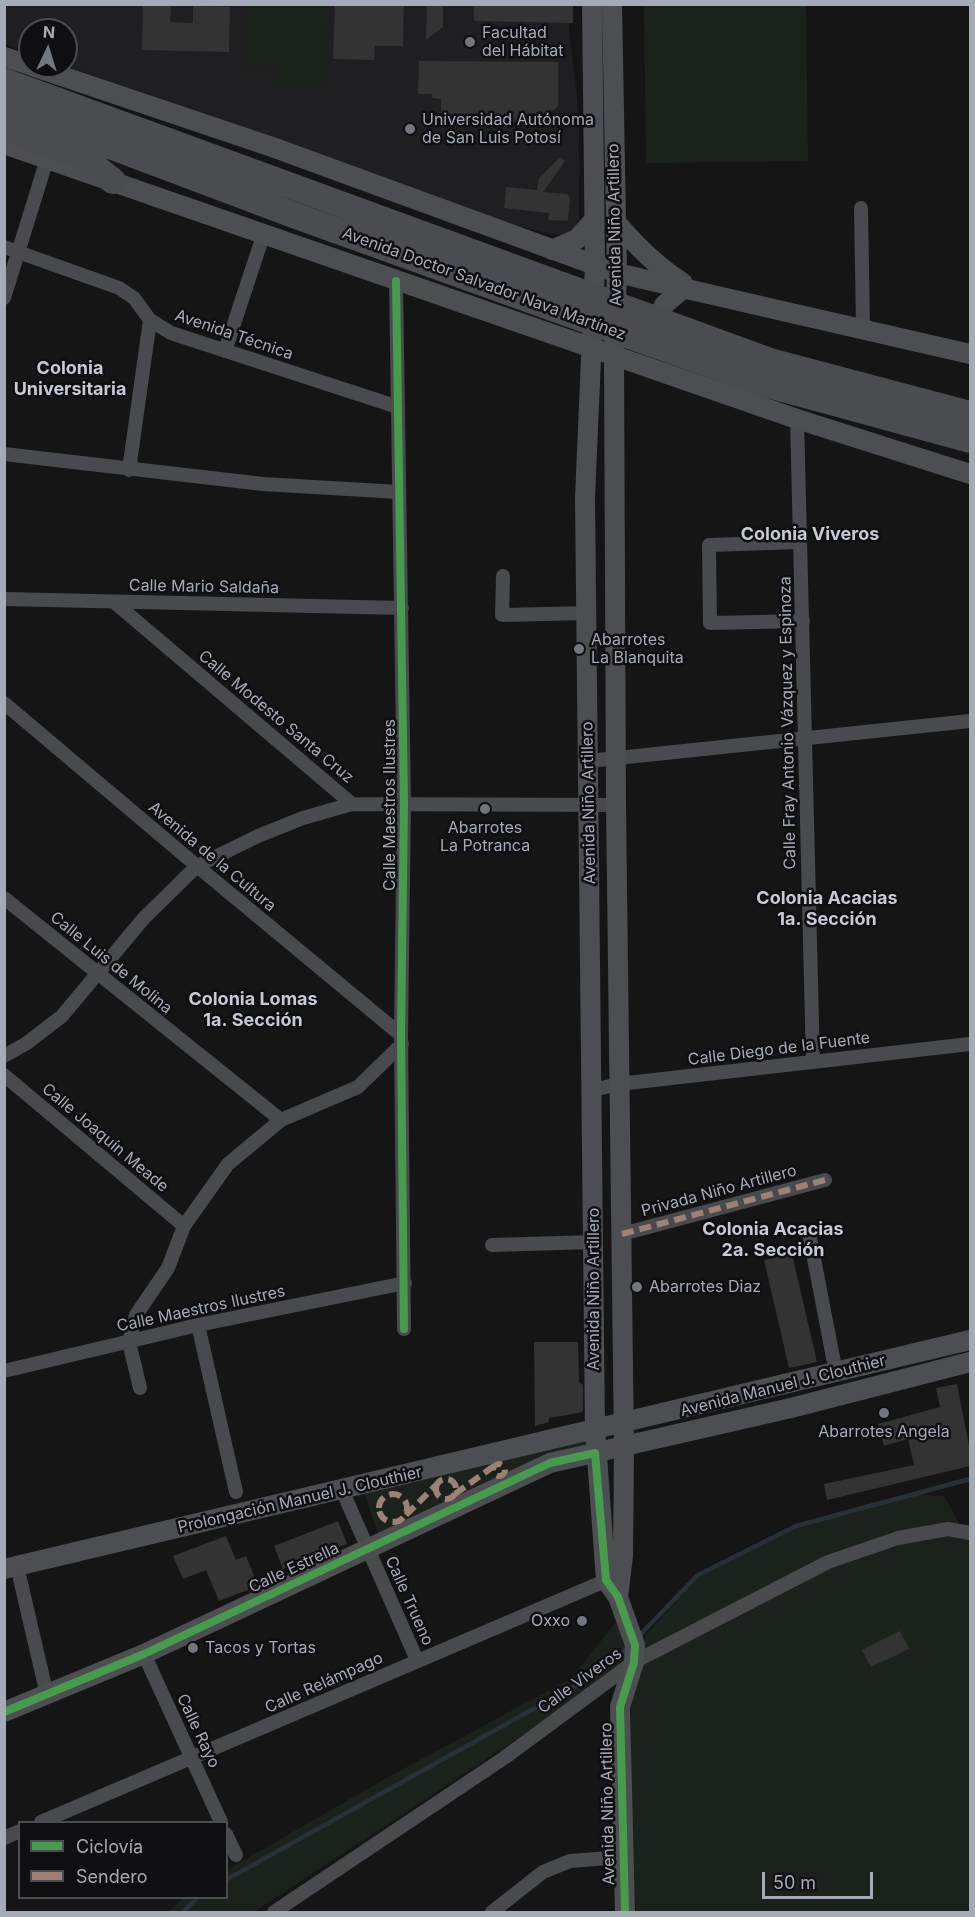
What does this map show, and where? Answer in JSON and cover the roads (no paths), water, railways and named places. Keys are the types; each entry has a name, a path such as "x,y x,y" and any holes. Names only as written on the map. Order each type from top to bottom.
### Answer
{"highway":[{"name":"Avenida Doctor Salvador Nava Martínez","path":"4,81 770,361 970,414"},
{"name":"Avenida Doctor Salvador Nava Martínez","path":"4,106 298,218 761,383 969,439"},
{"path":"4,127 82,157 113,181"}],"main road":[{"name":"Avenida Niño Artillero","path":"592,4 595,265 585,498 595,1429 596,1453 613,1577 634,1653 620,1707 625,1912"},
{"name":"Avenida Niño Artillero","path":"612,4 617,273 614,355 616,805 624,1448 613,1577"},
{"path":"67,78 275,148 617,273 970,354"},
{"name":"Avenida Doctor Salvador Nava Martínez","path":"4,144 797,419 970,474"},
{"path":"552,250 577,239 594,220"},
{"path":"615,221 659,268 688,289"},
{"path":"521,322 532,307 541,285 538,262 524,239"},
{"path":"666,374 655,358 654,332 664,305 688,289"},
{"name":"Avenida Manuel J. Clouthier","path":"595,1429 623,1425 970,1340"},
{"name":"Avenida Manuel J. Clouthier","path":"596,1453 970,1362"},
{"name":"Prolongación Manuel J. Clouthier","path":"11,1568 595,1429"},
{"name":"Calle Estrella","path":"4,1712 144,1654 550,1463 596,1453"}],"street":[{"path":"4,298 47,159"},
{"path":"861,208 863,328"},
{"path":"225,351 264,233"},
{"name":"Avenida Técnica","path":"4,247 119,288 134,298 150,320 171,333 398,407"},
{"name":"Calle Maestros Ilustres","path":"396,281 404,803 401,1040 404,1329"},
{"path":"129,470 150,320"},
{"name":"Calle Fray Antonio Vázquez y Espinoza","path":"797,419 813,1062"},
{"path":"4,454 263,484 399,492"},
{"path":"801,542 709,545 710,623 803,621"},
{"path":"503,576 501,615 587,613"},
{"name":"Calle Mario Saldaña","path":"4,599 402,608"},
{"name":"Calle Modesto Santa Cruz","path":"114,602 352,804 616,805"},
{"name":"Avenida de la Cultura","path":"4,703 401,1040"},
{"path":"589,761 970,721"},
{"path":"4,1056 27,1043 62,1016 144,918 196,866 258,836 352,804"},
{"name":"Calle Luis de Molina","path":"4,898 281,1120"},
{"path":"140,1388 129,1341 136,1315 168,1268 184,1226 228,1164 281,1120 358,1087 401,1040"},
{"name":"Calle Diego de la Fuente","path":"593,1090 619,1084 970,1044"},
{"name":"Calle Joaquín Meade","path":"4,1076 184,1226"},
{"name":"Privada Niño Artillero","path":"622,1234 825,1180"},
{"path":"810,1238 836,1373"},
{"path":"492,1245 594,1242"},
{"name":"Calle Maestros Ilustres","path":"4,1371 198,1325 405,1283"},
{"path":"198,1325 236,1492"},
{"name":"Calle Trueno","path":"342,1490 417,1660"},
{"name":"Calle Viveros","path":"274,1912 504,1758 634,1653 828,1562 898,1538 948,1529 970,1533"},
{"path":"11,1568 47,1695"},
{"name":"Calle Relámpago","path":"42,1821 192,1759 613,1577"},
{"name":"Calle Rayo","path":"144,1654 221,1821"},
{"path":"4,1838 18,1832"},
{"path":"228,1838 236,1855"},
{"path":"492,1912 543,1872 552,1868 570,1861 623,1857"}],"waterway":[{"path":"638,1637 698,1575 796,1526 970,1479"},
{"path":"228,1879 605,1669 628,1647"},
{"path":"183,1912 196,1899"}],"place":[{"name":"Facultad del Hábitat","path":"470,42"},
{"name":"Universidad Autónoma de San Luis Potosí","path":"410,129"},
{"name":"Abarrotes La Blanquita","path":"579,649"},
{"name":"Abarrotes La Potranca","path":"485,809"},
{"name":"Abarrotes Diaz","path":"637,1287"},
{"name":"Abarrotes Angela","path":"884,1413"},
{"name":"Oxxo","path":"582,1621"},
{"name":"Tacos y Tortas","path":"193,1648"}],"district":[{"name":"Colonia Universitaria","path":"70,379"},
{"name":"Colonia Viveros","path":"810,535"},
{"name":"Colonia Acacias 1a. Sección","path":"827,909"},
{"name":"Colonia Lomas 1a. Sección","path":"253,1010"},
{"name":"Colonia Acacias 2a. Sección","path":"773,1240"}]}
